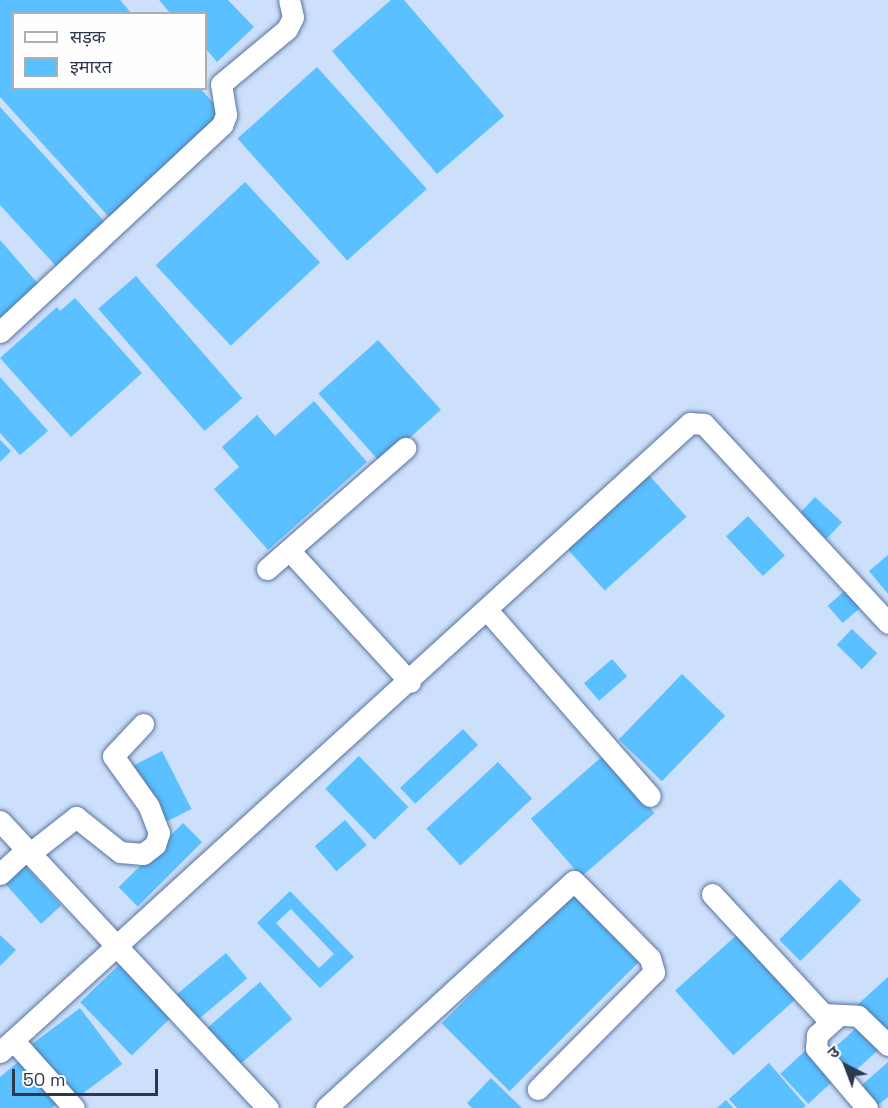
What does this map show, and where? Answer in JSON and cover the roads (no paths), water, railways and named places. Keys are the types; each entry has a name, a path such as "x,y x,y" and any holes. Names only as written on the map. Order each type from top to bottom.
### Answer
{"street":[{"path":"0,332 222,125 226,115 221,84 287,28 293,17 289,0"},
{"path":"75,1108 7,1046 487,610 699,421 888,623"},
{"path":"267,569 405,448"},
{"path":"289,550 410,682"},
{"path":"487,610 650,796"},
{"path":"0,874 76,817 120,852 143,854 155,845 159,833 148,805 113,756 143,724"},
{"path":"0,821 114,947 267,1108"},
{"path":"326,1108 574,881 650,958 654,972 538,1089"},
{"path":"712,894 823,1014 865,1019 888,1045"},
{"path":"838,1016 817,1035 816,1048 867,1108"}]}
